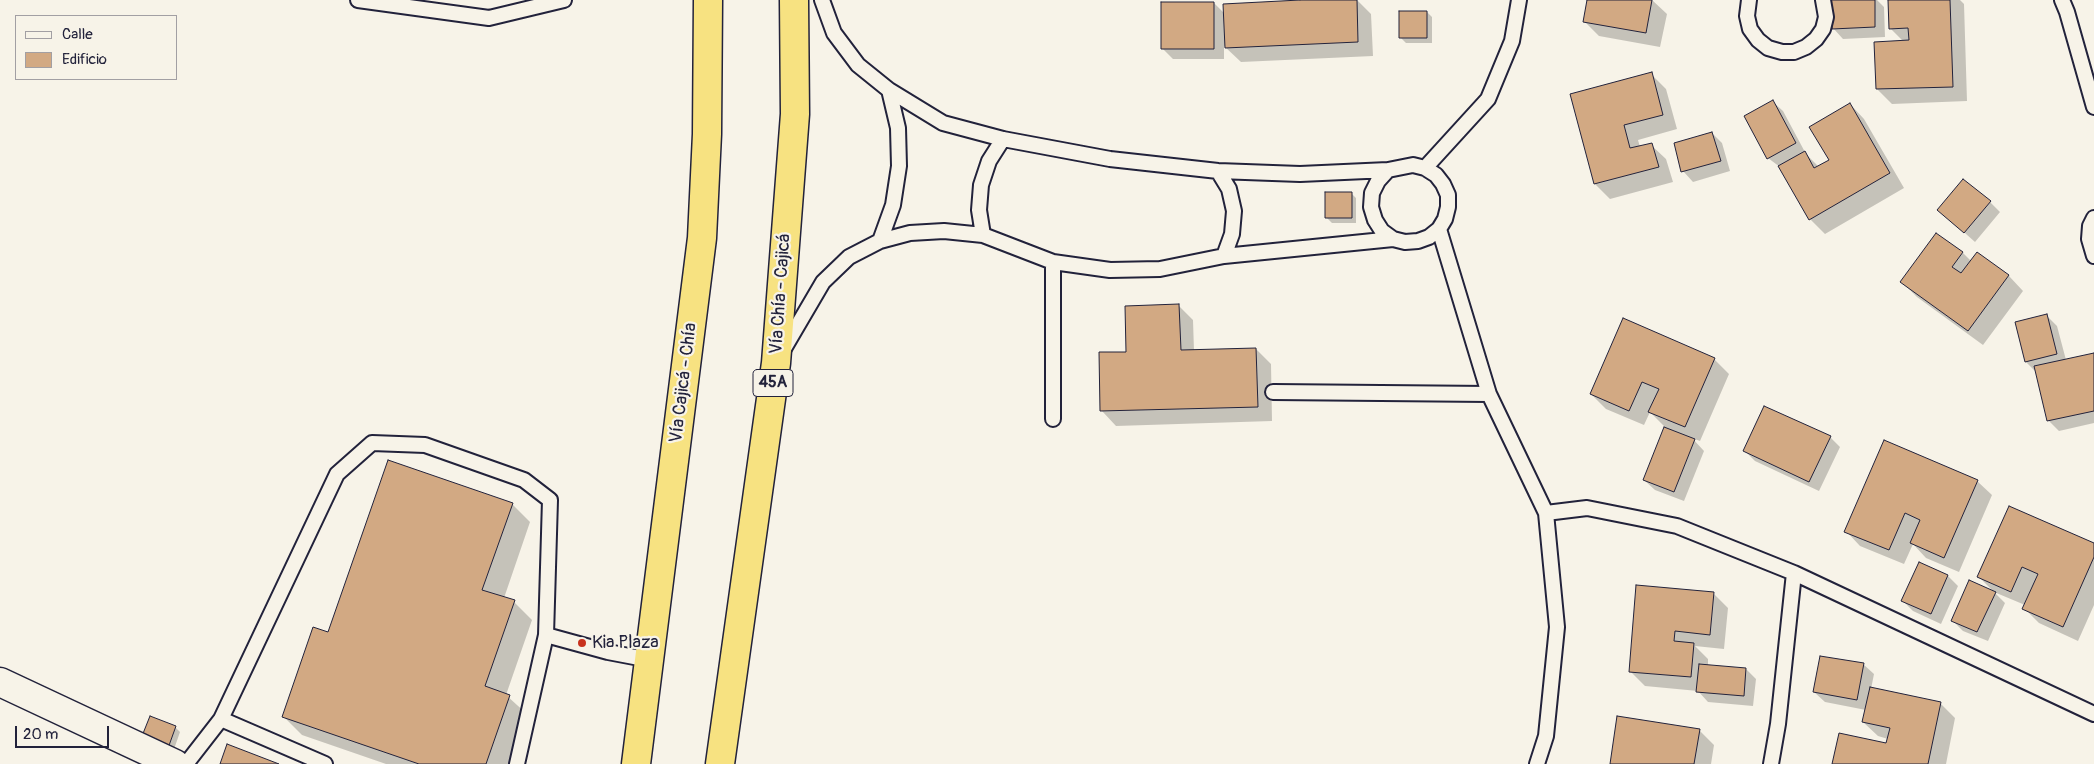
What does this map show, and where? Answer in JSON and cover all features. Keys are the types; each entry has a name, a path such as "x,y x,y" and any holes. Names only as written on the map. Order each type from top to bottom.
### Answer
{"highway":[{"name":"Vía Cajicá - Chía","path":"636,764 702,238 707,134 708,0"},
{"name":"Vía Chía - Cajicá","path":"720,764 776,363 795,114 794,0"}],"street":[{"path":"0,682 174,764"}],"lane":[{"path":"358,0 489,18 564,0"},
{"path":"776,363 823,282 849,257 880,241 910,232 944,231 983,235 1053,262 1110,270 1160,269 1224,256 1393,239 1405,242 1418,241 1430,237 1439,229 1447,213 1448,195 1443,184 1436,175 1425,168 1413,165 1388,170 1300,174 1218,171 1110,159 1003,139 943,124 889,90 858,65 834,32 822,0"},
{"path":"1425,168 1488,99 1512,41 1519,0"},
{"path":"1749,0 1747,16 1750,29 1758,40 1768,48 1782,52 1794,52 1806,47 1816,39 1823,29 1826,16 1823,0"},
{"path":"2062,0 2094,107"},
{"path":"880,241 893,205 899,166 898,128 889,90"},
{"path":"983,235 979,210 981,185 989,161 1003,139"},
{"path":"1388,170 1375,187 1371,207 1374,220 1382,231 1393,239"},
{"path":"1218,171 1229,189 1234,211 1232,234 1224,256"},
{"path":"2094,218 2090,226 2089,239 2094,256"},
{"path":"1439,229 1488,394 1546,513 1557,627 1546,736 1537,764"},
{"path":"1053,262 1053,418"},
{"path":"1273,392 1488,394"},
{"path":"186,764 221,719 337,474 372,443 425,445 524,480 550,500 546,635 517,764"},
{"path":"1546,513 1586,508 1677,526 1794,573 2094,714"},
{"path":"1771,764 1778,724 1794,573"},
{"path":"546,635 608,652 650,660"},
{"path":"221,719 325,764"}],"building":[{"path":"1300,0 1357,0 1358,42 1225,48 1223,4"},
{"path":"1587,0 1652,0 1646,33 1583,22"},
{"path":"1831,0 1875,0 1875,27 1832,29"},
{"path":"1888,0 1950,0 1953,87 1876,89 1874,42 1909,40 1908,28 1889,29"},
{"path":"1161,2 1214,2 1214,49 1161,49"},
{"path":"1399,11 1427,11 1427,38 1399,38"},
{"path":"1652,72 1663,115 1624,125 1630,148 1652,143 1659,167 1594,184 1570,94"},
{"path":"1773,100 1796,143 1767,159 1744,116"},
{"path":"1850,103 1890,173 1809,220 1778,166 1805,151 1814,168 1829,160 1809,127"},
{"path":"1712,132 1721,161 1681,172 1674,143"},
{"path":"1963,179 1991,201 1964,233 1937,210"},
{"path":"1325,192 1352,192 1352,218 1325,218"},
{"path":"1936,233 1963,252 1952,267 1961,273 1977,252 2009,275 1968,331 1900,282"},
{"path":"1179,304 1181,350 1256,348 1258,407 1100,411 1099,352 1126,352 1125,306"},
{"path":"2047,314 2057,354 2025,362 2015,322"},
{"path":"1623,318 1715,358 1685,427 1648,412 1659,389 1642,382 1629,411 1590,394"},
{"path":"2094,353 2094,411 2047,421 2034,366"},
{"path":"1764,406 1831,436 1809,482 1743,451"},
{"path":"1664,427 1695,439 1674,492 1643,480"},
{"path":"1884,440 1978,480 1944,558 1910,543 1920,520 1905,513 1889,550 1844,532"},
{"path":"388,460 513,503 482,590 515,600 485,686 510,695 486,764 419,764 282,717 313,627 328,632"},
{"path":"2009,506 2094,543 2094,557 2063,627 2022,609 2038,574 2022,567 2011,592 1977,577"},
{"path":"1919,562 1948,575 1931,614 1901,601"},
{"path":"1969,580 1996,592 1977,632 1951,621"},
{"path":"1636,585 1714,592 1710,635 1675,631 1674,641 1694,643 1691,677 1629,672"},
{"path":"1820,656 1864,663 1857,700 1813,692"},
{"path":"1699,664 1746,668 1744,696 1696,692"},
{"path":"1870,687 1941,702 1928,764 1832,764 1839,733 1886,743 1890,728 1862,722"},
{"path":"150,716 176,726 167,751 140,741"},
{"path":"1617,716 1700,729 1694,764 1610,764"},
{"path":"227,744 279,764 220,764"}],"place":[{"name":"Kia Plaza","path":"582,643"}]}
